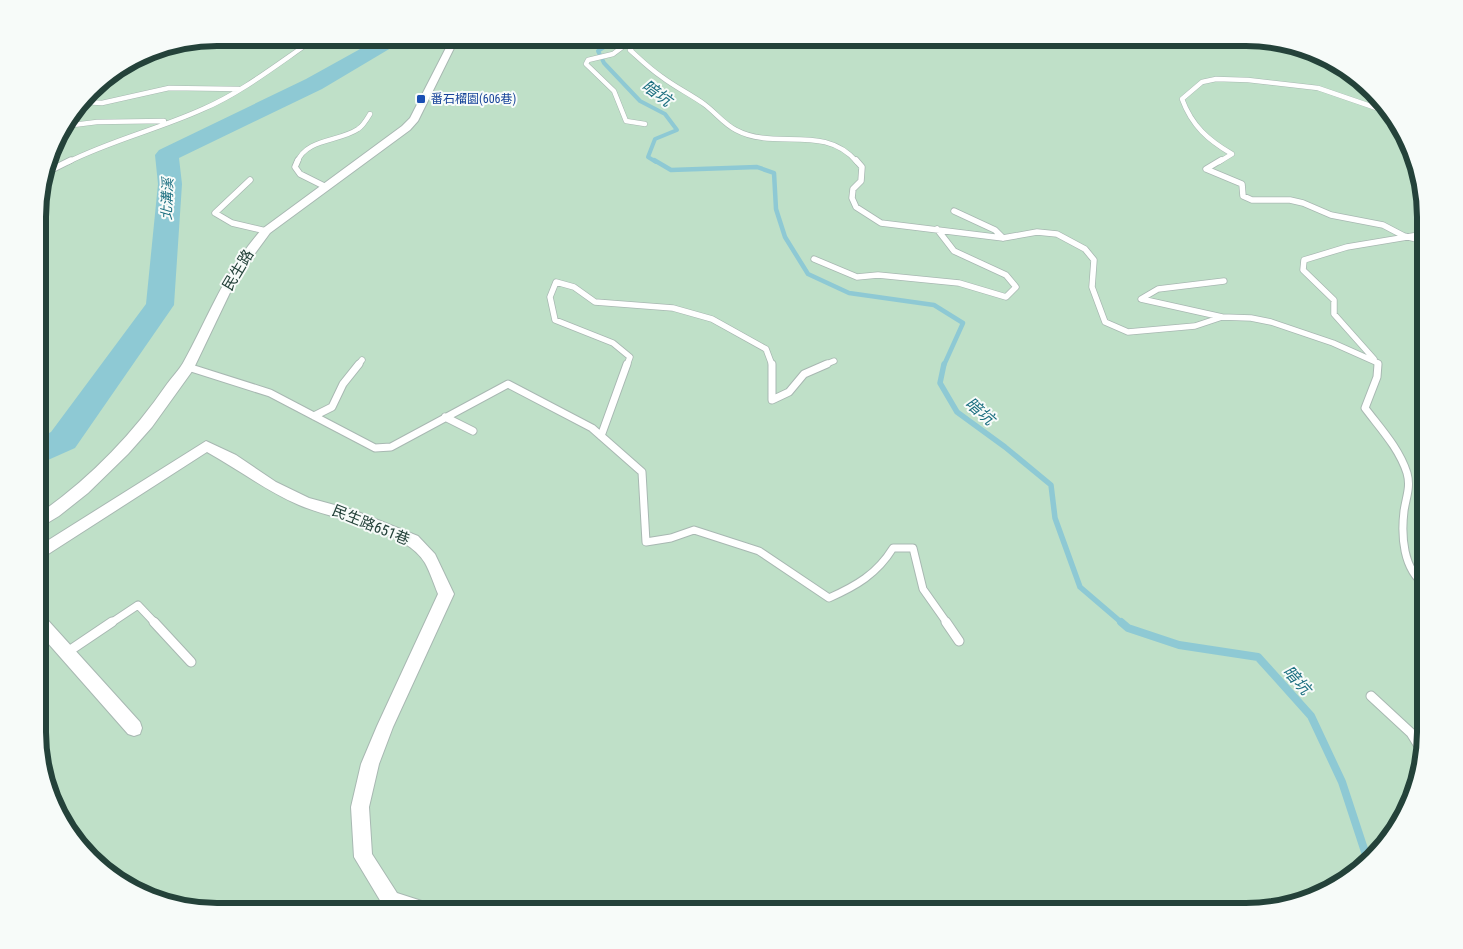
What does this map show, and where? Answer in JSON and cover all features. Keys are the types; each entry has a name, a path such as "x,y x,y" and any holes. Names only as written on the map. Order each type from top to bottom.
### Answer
{"street":[{"name":"民生路","path":"46,516 77,492 119,453 147,423 178,377 188,367 232,277 251,246 266,231 406,128 414,119 450,47"},
{"name":"民生路651巷","path":"46,549 206,446 231,458 271,486 305,502 348,514 413,540 430,558 446,594 385,726 370,764 360,808 364,857 391,900 399,903"},
{"path":"46,631 65,654 134,728"}],"lane":[{"path":"53,170 96,148 204,109 239,89 303,47"},
{"path":"623,47 613,54 588,60 586,64 614,91 626,121 645,124"},
{"path":"633,47 630,50 661,78 703,103 736,130 759,138 806,138 837,146 848,151 862,166 861,180 853,189 852,198 854,203 856,207 881,223 1003,238 1037,232 1057,234 1085,249 1094,260 1092,287 1104,322 1128,332 1195,326 1222,317"},
{"path":"1377,108 1318,88 1248,80 1216,79 1202,82 1182,99 1188,118 1206,139 1232,154 1206,169 1242,184 1243,196 1252,200 1290,200 1303,203 1331,215 1383,224 1404,236 1416,239"},
{"path":"92,102 102,103 169,88 239,89"},
{"path":"326,187 300,174 294,167 297,157 311,145 358,129 370,114"},
{"path":"73,125 98,122 172,121"},
{"path":"250,180 215,213 220,219 266,231"},
{"path":"954,210 996,230 1003,238"},
{"path":"814,259 856,277 878,275 959,283 1006,297 1016,287 1006,275 954,251 937,229"},
{"path":"1416,235 1347,247 1304,260 1303,270 1334,300 1334,314 1378,363 1379,378 1366,396 1365,408 1400,457 1409,485 1404,514 1405,554 1416,577"},
{"path":"1224,281 1158,289 1141,298 1222,317 1251,318 1271,322 1332,343 1378,363"},
{"path":"601,436 630,357 613,343 555,320 550,297 556,282 574,287 595,302 673,308 712,319 766,349 773,367 772,400 789,392 804,374 834,361"},
{"path":"314,416 332,408 343,384 362,360"},
{"path":"188,367 270,393 375,448 392,447 508,384 592,428 642,472 646,542 671,538 694,530 759,551 829,598 860,585 884,565 893,548 913,548 923,589 959,641"},
{"path":"445,418 473,431"},
{"path":"65,654 138,605 191,662"},
{"path":"1371,696 1410,733 1416,742"}],"green space":[{"path":"1245,46 1301,55 1341,75 1367,96 1394,132 1408,162 1416,206 1416,743 1408,787 1388,827 1358,860 1331,880 1301,894 1257,902 218,903 195,901 162,894 122,874 96,853 69,817 55,787 48,754 46,731 46,218 48,195 55,162 69,132 89,105 105,89 122,75 152,59 173,52 206,47"}],"waterway":[{"name":"北溝溪","path":"46,448 63,440 160,305 170,184 167,155 314,84 379,47"},
{"name":"暗坑","path":"605,47 598,51 604,63 640,101 665,114 677,130 655,139 648,157 656,162"},
{"name":"暗坑","path":"654,160 671,170 757,167 774,173 776,209 785,237 808,274 849,293 934,305 963,323 944,365"},
{"name":"暗坑","path":"944,364 940,383 957,412 1005,447 1051,485 1055,518 1080,587 1122,623"},
{"name":"暗坑","path":"1121,622 1128,628 1179,645 1258,657 1311,716 1342,782 1365,853"}],"place":[{"name":"番石榴園(606巷)","path":"421,99"}]}
